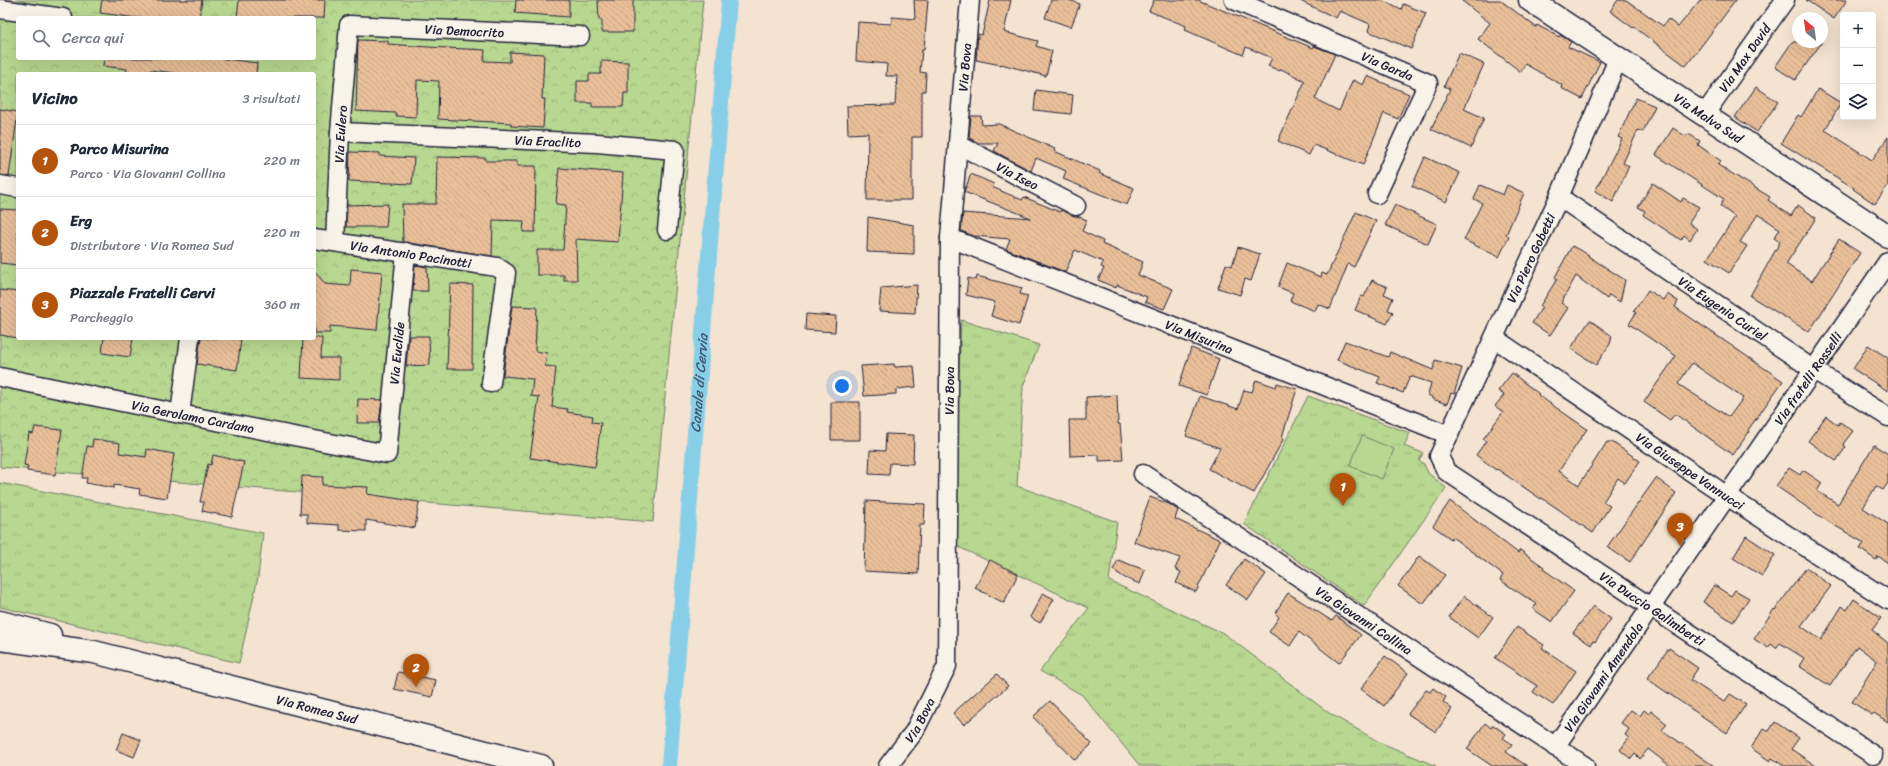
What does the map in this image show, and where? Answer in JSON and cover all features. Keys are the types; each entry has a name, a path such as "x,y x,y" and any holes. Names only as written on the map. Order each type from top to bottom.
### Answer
{"main road":[{"name":"Via Malva Sud","path":"1530,0 1888,236"},
{"name":"Via Romea Sud","path":"0,622 26,628 61,639 94,652"},
{"name":"Via Romea Sud","path":"0,639 94,652 540,766"}],"street":[{"name":"Via Bova","path":"888,766 914,732 947,666 950,238 959,146 970,0"},
{"name":"Via Garda","path":"1234,0 1428,83 1377,194"},
{"name":"Via Max David","path":"1704,114 1784,0"},
{"path":"0,9 49,16"},
{"name":"Via Democrito","path":"349,25 580,36"},
{"name":"Via Eulero","path":"335,242 340,132 349,25"},
{"name":"Via Piero Gobetti","path":"1440,456 1559,197 1618,59"},
{"name":"Via Eraclito","path":"340,132 597,143 675,150 667,230"},
{"name":"Via Iseo","path":"959,146 1076,206"},
{"path":"0,185 16,188"},
{"name":"Via Eugenio Curiel","path":"1559,197 1814,370 1888,417"},
{"name":"Via Misurina","path":"950,238 1449,434"},
{"name":"Via Antonio Pacinotti","path":"316,239 497,267 506,273 491,383"},
{"name":"Via Euclide","path":"387,454 406,252"},
{"name":"Via fratelli Rosselli","path":"1651,608 1888,261"},
{"name":"Via Giuseppe Vannucci","path":"1494,338 1727,496 1888,600"},
{"path":"180,414 190,340"},
{"name":"Via Gerolamo Cardano","path":"0,377 387,454"},
{"name":"Via Duccio Galimberti","path":"1440,456 1446,471 1873,755"},
{"name":"Via Giovanni Collina","path":"1143,474 1584,766"},
{"name":"Via Giovanni Amendola","path":"1555,747 1651,608"}],"green space":[{"path":"0,0 703,0 653,522 0,467"},
{"path":"961,320 1039,345 1023,386 1017,486 1117,522 1109,581 1223,633 1329,713 1379,742 1436,766 1140,766 1082,695 1040,671 1089,608 952,544"},
{"path":"1308,396 1410,433 1404,446 1423,453 1419,461 1424,464 1428,473 1446,488 1364,606 1244,524"},
{"path":"1362,436 1394,449 1382,479 1350,466"},
{"path":"0,483 263,533 258,577 239,663 0,607"}],"building":[{"path":"102,0 202,0 199,16 122,16 100,13"},
{"path":"239,0 325,0 324,18 316,18 316,16 237,16"},
{"path":"516,0 569,0 569,17 515,13"},
{"path":"598,0 633,0 633,32 602,32 602,20 599,20"},
{"path":"914,0 928,0 924,50 922,50 920,72 926,73 925,91 922,91 922,137 912,137 912,200 867,200 868,133 848,134 847,106 895,105 897,76 886,76 887,64 856,61 858,22 891,24 892,17 915,19"},
{"path":"990,0 1011,0 1004,32 1038,41 1036,46 1052,51 1046,76 1001,64 976,60 978,34 982,35"},
{"path":"1051,0 1069,0 1080,4 1071,27 1045,18"},
{"path":"1154,0 1198,0 1313,48 1314,46 1335,54 1315,99 1339,111 1353,80 1363,85 1367,76 1409,94 1398,119 1384,113 1363,165 1314,145 1309,155 1278,141 1305,81 1281,69 1280,71 1268,66 1272,58 1246,47 1243,55 1185,30 1186,26 1149,11"},
{"path":"1298,0 1382,0 1401,10 1403,4 1426,13 1411,49 1368,31 1370,24 1340,11 1336,18"},
{"path":"1461,0 1500,0 1536,27 1537,25 1559,37 1560,35 1571,42 1568,47 1600,62 1582,99 1561,88 1562,85 1525,64 1521,72 1478,39 1490,23"},
{"path":"1618,0 1626,0 1663,26 1668,19 1678,27 1700,0 1736,0 1686,66 1610,11"},
{"path":"1806,0 1847,0 1834,19 1828,15 1828,12 1824,12"},
{"path":"358,40 388,41 388,44 485,50 484,61 510,62 510,52 544,54 542,99 545,99 543,128 511,126 511,123 438,119 439,81 417,80 416,117 396,116 396,113 356,111"},
{"path":"1792,42 1792,48 1818,48 1795,80 1775,67"},
{"path":"1459,53 1484,64 1464,109 1484,118 1471,148 1431,129 1450,89 1444,86"},
{"path":"104,60 234,60 257,63 256,72 167,72 150,70 150,72 126,72 127,69 103,66"},
{"path":"601,61 628,62 628,93 624,93 623,107 592,107 592,103 577,103 577,81 589,81 589,74 601,74"},
{"path":"1756,87 1778,102 1757,132 1735,117"},
{"path":"1818,89 1840,102 1825,130 1872,160 1888,137 1888,185 1875,204 1853,189 1854,188 1781,143 1798,115 1801,117"},
{"path":"1036,90 1073,95 1071,114 1034,110"},
{"path":"1636,98 1655,106 1643,132 1638,130 1623,163 1629,166 1613,202 1595,191 1622,139 1618,137"},
{"path":"0,109 16,112 16,126 9,176 0,175"},
{"path":"971,116 981,116 982,125 999,124 1055,149 1054,151 1100,171 1099,173 1134,188 1127,205 1063,179 1066,171 1036,158 1031,171 994,151 998,143 979,143 969,138"},
{"path":"1673,128 1685,136 1689,134 1700,141 1698,145 1721,161 1718,165 1770,197 1768,200 1791,216 1798,205 1816,218 1786,264 1812,281 1839,239 1860,253 1809,332 1750,296 1780,242 1774,238 1780,229 1758,214 1740,242 1747,246 1729,273 1707,259 1735,217 1720,206 1724,199 1656,155"},
{"path":"350,152 380,153 380,156 414,158 412,184 349,181"},
{"path":"437,157 486,158 486,161 517,161 517,166 536,166 535,232 523,232 524,221 493,220 492,256 403,242 402,204 436,204"},
{"path":"1425,157 1460,173 1446,202 1412,186"},
{"path":"559,168 623,173 618,242 576,239 577,280 564,280 564,275 537,275 537,250 563,250 566,205 556,204"},
{"path":"971,174 994,184 992,187 1022,200 1024,197 1060,212 1061,210 1087,220 1082,231 1103,241 1102,244 1143,262 1138,275 1173,289 1164,309 1145,302 1147,297 1117,285 1116,288 1098,280 1104,268 1101,267 1103,262 1075,250 1065,272 1006,249 1010,239 974,236 961,231 963,213 1031,218 964,192"},
{"path":"1653,183 1681,202 1683,198 1699,207 1689,223 1697,229 1690,240 1684,235 1681,240 1643,215 1645,211 1638,207"},
{"path":"1480,185 1503,195 1507,185 1524,193 1506,235 1509,237 1499,257 1464,240 1482,203 1474,199"},
{"path":"388,204 386,227 346,227 347,205"},
{"path":"1395,205 1437,224 1428,244 1385,225"},
{"path":"0,209 16,210 16,265 0,263"},
{"path":"1356,212 1376,221 1354,267 1348,264 1330,309 1318,304 1315,311 1290,301 1293,293 1278,287 1287,263 1321,277 1322,273 1327,275"},
{"path":"868,217 914,225 914,254 867,252"},
{"path":"1572,246 1589,255 1588,256 1625,280 1620,302 1609,295 1607,299 1576,276 1561,303 1568,308 1550,335 1532,323 1542,307 1540,306 1557,279 1555,277"},
{"path":"1238,247 1260,254 1251,281 1245,279 1240,295 1218,288 1226,264 1232,266"},
{"path":"415,265 427,267 428,291 413,291"},
{"path":"351,269 382,272 377,330 330,326 330,333 316,333 316,273 325,284 350,286"},
{"path":"977,276 1022,288 1020,294 1028,296 1019,325 991,316 995,302 966,295 968,278 976,280"},
{"path":"1372,280 1387,287 1384,294 1393,298 1388,310 1393,312 1387,324 1355,310 1361,296 1364,297"},
{"path":"450,284 473,285 472,369 447,369"},
{"path":"917,285 915,313 879,311 881,288"},
{"path":"0,290 16,292 16,338 0,335"},
{"path":"1648,290 1663,300 1667,294 1678,301 1675,307 1783,381 1748,430 1749,432 1733,455 1675,414 1670,420 1644,402 1676,356 1629,324 1636,313 1634,311","holes":["1692,363 1743,398 1729,417 1678,384"]},
{"path":"512,306 537,307 535,351 547,353 545,366 556,367 552,407 568,409 567,412 593,416 592,422 601,423 595,467 530,458 539,397 531,396 533,379 503,376"},
{"path":"806,314 836,316 835,332 805,330"},
{"path":"1590,320 1612,336 1610,344 1596,365 1571,348"},
{"path":"409,336 429,336 430,365 406,366"},
{"path":"316,338 322,338 321,358 339,358 339,380 301,378 303,340 316,340"},
{"path":"104,340 133,340 130,357 102,353"},
{"path":"201,340 241,340 237,370 197,364"},
{"path":"1345,341 1388,357 1390,352 1433,370 1435,360 1462,368 1454,394 1451,393 1447,404 1432,399 1432,397 1428,395 1431,383 1410,376 1403,393 1377,383 1380,377 1337,360"},
{"path":"1868,345 1888,358 1888,391 1853,369"},
{"path":"1191,348 1219,359 1207,395 1179,386"},
{"path":"894,364 895,367 914,366 916,387 896,389 896,394 864,396 861,366"},
{"path":"1512,373 1539,394 1538,395 1587,429 1559,471 1579,485 1607,442 1612,442 1640,461 1625,483 1618,478 1603,502 1610,506 1593,533 1542,498 1541,499 1497,469 1496,470 1476,455 1486,441 1483,439 1503,412 1495,406 1504,395 1498,391"},
{"path":"1256,380 1276,387 1277,383 1297,389 1282,437 1284,438 1254,493 1209,469 1220,448 1186,436 1200,396 1238,409 1244,390 1252,392"},
{"path":"1117,395 1118,424 1120,424 1123,460 1099,461 1099,455 1070,456 1069,420 1086,420 1086,397"},
{"path":"358,399 382,400 379,423 357,423"},
{"path":"831,402 860,402 860,440 831,440"},
{"path":"1826,416 1838,425 1840,422 1853,431 1843,444 1846,447 1836,461 1808,441"},
{"path":"35,427 62,430 55,475 27,471 28,466 24,465 29,433 33,434"},
{"path":"886,434 914,435 913,464 890,463 889,475 869,474 870,450 885,451"},
{"path":"93,439 120,443 119,453 146,457 147,449 174,454 167,498 139,494 140,489 114,485 114,488 86,483 87,478 82,478 87,446 92,447"},
{"path":"1874,445 1888,454 1888,483 1883,490 1876,486 1863,508 1888,524 1888,563 1878,556 1876,560 1860,549 1864,543 1824,519 1776,486 1789,468 1800,475 1803,470 1822,483 1817,491 1838,504"},
{"path":"213,455 244,462 232,517 202,511 204,502 200,502 208,464 211,465"},
{"path":"302,476 323,477 322,485 368,487 367,494 419,502 415,528 366,520 366,531 339,530 339,525 307,523 307,514 300,514"},
{"path":"1656,478 1676,493 1630,562 1607,547"},
{"path":"1150,497 1169,504 1178,510 1175,519 1220,540 1196,592 1176,583 1181,572 1175,569 1180,558 1134,542"},
{"path":"866,501 925,504 924,525 920,525 918,574 864,571"},
{"path":"1450,501 1518,553 1520,550 1544,567 1543,569 1574,591 1552,622 1533,609 1536,604 1500,580 1503,575 1452,537 1451,539 1433,526"},
{"path":"1746,536 1775,555 1762,576 1733,558"},
{"path":"1419,556 1445,575 1423,604 1398,586"},
{"path":"1244,559 1266,574 1248,600 1226,585"},
{"path":"990,560 1018,574 1004,603 975,588"},
{"path":"1118,560 1145,570 1140,584 1125,578 1113,570"},
{"path":"1806,568 1831,586 1801,626 1821,640 1842,606 1847,610 1854,599 1881,618 1872,630 1888,643 1888,722 1874,713 1872,715 1852,702 1877,661 1857,646 1830,686 1799,666 1804,658 1780,643 1776,648 1771,644 1768,648 1754,639 1774,609 1775,610"},
{"path":"1714,585 1731,596 1735,590 1749,598 1733,622 1703,602"},
{"path":"1043,593 1054,599 1040,623 1030,617"},
{"path":"1288,593 1332,621 1336,616 1361,635 1339,663 1299,632 1290,646 1269,632 1279,617 1275,613"},
{"path":"1464,596 1493,617 1478,638 1449,617"},
{"path":"1593,606 1611,619 1595,642 1593,641 1591,645 1573,633"},
{"path":"1517,627 1544,645 1542,648 1576,671 1553,705 1533,692 1537,686 1495,658"},
{"path":"1669,648 1698,668 1690,680 1724,702 1730,694 1746,704 1727,733 1647,679"},
{"path":"1385,656 1408,673 1384,706 1361,689"},
{"path":"398,672 436,680 432,697 394,689"},
{"path":"997,674 1008,686 964,725 953,713"},
{"path":"1433,688 1446,697 1443,702 1452,709 1436,732 1408,714 1426,690 1430,692"},
{"path":"1050,701 1092,744 1075,760 1033,717"},
{"path":"1631,710 1640,716 1644,710 1649,714 1651,711 1667,724 1662,730 1714,766 1670,766 1648,749 1640,759 1635,754 1631,759 1620,750 1629,738 1625,735 1629,729 1621,723"},
{"path":"1775,722 1799,738 1791,749 1816,766 1784,766 1772,758 1770,761 1751,748 1764,728 1769,731"},
{"path":"1485,723 1491,728 1493,725 1506,734 1503,738 1512,744 1506,752 1527,766 1492,766 1467,749"},
{"path":"123,733 141,740 134,757 116,750"}],"waterway":[{"name":"Canale di Cervia","path":"669,766 729,0"}],"place":[{"name":"Parco Misurina","path":"1343,506"},
{"name":"Piazzale Fratelli Cervi","path":"1680,546"},
{"name":"Erg","path":"416,687"}]}
